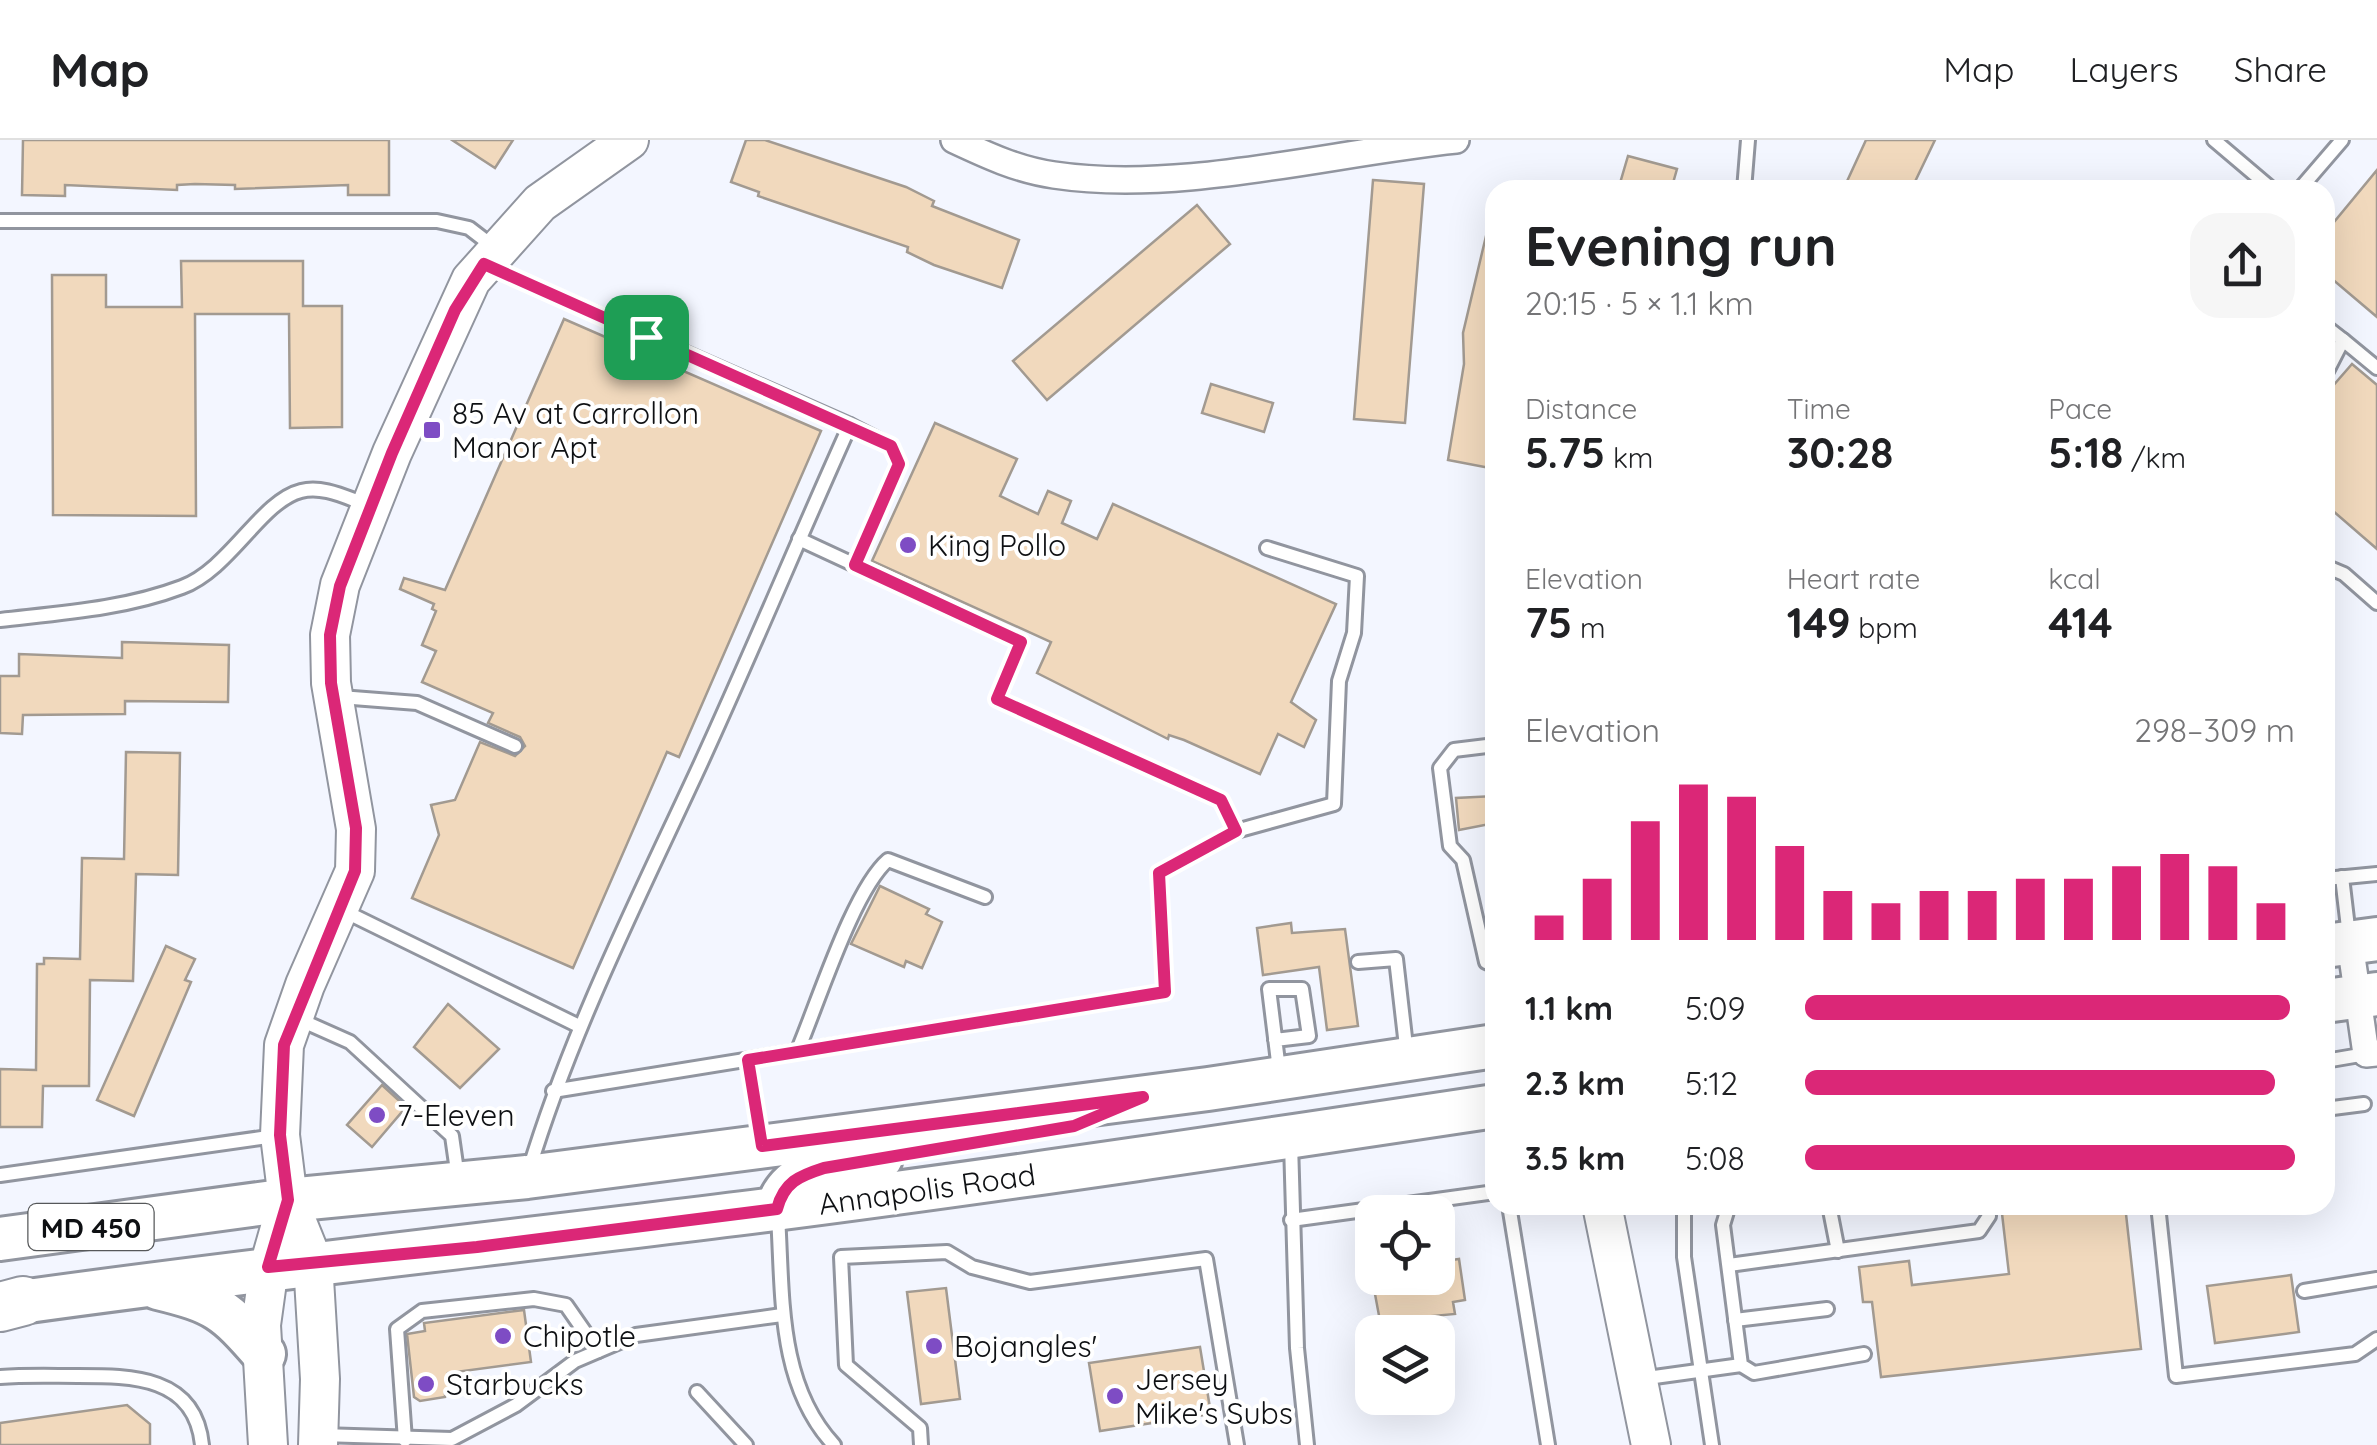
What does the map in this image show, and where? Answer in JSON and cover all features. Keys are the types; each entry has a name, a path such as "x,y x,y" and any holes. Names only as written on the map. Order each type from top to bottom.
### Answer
{"main road":[{"name":"Annapolis Road","path":"0,1239 288,1200 527,1178 1143,1097 1277,1059 1407,1057 1485,1047"},
{"path":"777,1209 782,1190 798,1177 824,1168 1074,1126 1143,1097"},
{"name":"Annapolis Road","path":"6,1298 777,1209 1483,1114"},
{"path":"6,1298 253,1244 288,1200"},
{"path":"142,1284 197,1298 228,1312 264,1354"}],"street":[{"path":"954,140 1018,167 1052,175 1148,180 1456,140"},
{"path":"308,1442 313,1262 288,1200 280,1135 284,1045 355,871 357,847 332,697 330,635 340,586 370,506 455,310 490,256 540,204 610,148"},
{"path":"2350,943 2352,998 2372,1053"},
{"path":"268,1445 261,1325 268,1267 288,1200"},
{"path":"1605,1215 1652,1445"},
{"path":"1614,1251 1616,1215"}],"lane":[{"path":"1745,180 1748,140"},
{"path":"2214,140 2260,180"},
{"path":"2308,180 2342,140"},
{"path":"0,221 437,221 469,228 490,256 891,446 899,464 855,565"},
{"path":"2335,334 2377,368"},
{"path":"2335,356 2343,340"},
{"path":"527,1178 553,1091 578,1026 850,424"},
{"path":"0,620 92,610 186,586 214,571 274,508 300,491 329,491 370,506"},
{"path":"799,539 1021,642 997,699 1221,800 1236,831"},
{"path":"553,1091 1165,992 1159,873 1236,831 1334,804 1339,680 1354,633 1358,576 1267,548"},
{"path":"2335,570 2377,603"},
{"path":"332,697 417,703 515,746"},
{"path":"1485,747 1454,750 1440,768 1450,846 1463,860 1485,958"},
{"path":"797,1052 877,869 888,860 985,897"},
{"path":"2335,878 2377,874"},
{"path":"2342,877 2350,943"},
{"path":"341,910 578,1026"},
{"path":"1358,962 1396,959 1407,1057"},
{"path":"1302,988 1309,1036 1277,1059 1269,989 1302,988"},
{"path":"294,1017 350,1042 452,1136 459,1184"},
{"path":"2335,1059 2372,1053"},
{"path":"748,1060 762,1146"},
{"path":"2335,1108 2364,1104"},
{"path":"0,1175 280,1135"},
{"path":"1291,1137 1291,1220 1305,1445"},
{"path":"1291,1220 1485,1193"},
{"path":"777,1209 782,1315 804,1404 834,1445"},
{"path":"1512,1215 1548,1445"},
{"path":"1684,1215 1684,1257 1712,1445"},
{"path":"1726,1215 1723,1225 1741,1365"},
{"path":"1831,1215 1838,1251"},
{"path":"1729,1266 1979,1231 1989,1215"},
{"path":"2159,1215 2176,1376 2356,1354 2377,1339"},
{"path":"921,1445 920,1428 846,1365 841,1256 947,1252 972,1267 1030,1282 1206,1259 1236,1445"},
{"path":"2304,1291 2377,1279"},
{"path":"405,1440 397,1328 422,1311 534,1300 566,1305 598,1351"},
{"path":"1735,1320 1826,1310"},
{"path":"308,1442 452,1439 598,1351 636,1335 782,1315"},
{"path":"1639,1379 1741,1365 1754,1372 1864,1354"},
{"path":"0,1378 134,1376 164,1385 192,1410 202,1445"},
{"path":"697,1392 746,1445"}],"building":[{"path":"23,140 389,140 389,195 348,195 348,185 235,189 235,185 195,184 177,185 177,190 65,185 65,196 22,195"},
{"path":"452,140 513,140 495,168"},
{"path":"746,140 765,140 906,187 934,201 932,206 1019,240 1002,288 934,265 907,252 908,247 758,196 759,192 731,182"},
{"path":"1866,140 1935,140 1916,180 1848,180"},
{"path":"1628,156 1677,169 1674,180 1621,180"},
{"path":"2377,170 2377,317 2335,281 2335,221"},
{"path":"1373,180 1424,184 1405,423 1354,419"},
{"path":"1197,205 1230,244 1047,400 1013,361"},
{"path":"1485,240 1485,467 1448,460 1464,364 1463,333"},
{"path":"181,261 303,261 303,306 342,306 342,427 290,428 289,314 195,314 196,516 53,515 52,275 106,275 106,307 182,307"},
{"path":"564,319 821,431 679,757 667,752 573,968 412,898 439,835 431,805 455,800 480,742 515,756 525,746 520,737 488,723 493,713 422,682 436,651 422,645 436,611 432,609 434,604 400,589 404,578 445,590"},
{"path":"2352,364 2377,385 2377,549 2335,513 2335,384"},
{"path":"1211,384 1273,403 1264,432 1202,413"},
{"path":"935,423 1017,459 1000,496 1038,514 1048,491 1071,501 1062,523 1097,539 1113,504 1336,604 1291,702 1316,720 1304,747 1278,734 1260,774 1184,740 1169,735 1168,739 1037,673 1051,642 872,561"},
{"path":"122,642 229,645 228,702 125,701 125,714 23,715 22,734 0,733 0,676 19,676 19,654 122,658"},
{"path":"126,752 180,753 178,875 136,874 133,981 90,980 89,1086 43,1086 42,1127 0,1127 0,1069 36,1070 37,964 44,964 44,958 80,959 82,858 124,859"},
{"path":"1485,797 1485,825 1459,830 1456,798"},
{"path":"880,886 929,909 926,914 942,922 922,968 906,961 904,967 851,944"},
{"path":"1291,923 1292,933 1345,929 1358,1026 1327,1030 1319,967 1263,975 1257,928"},
{"path":"166,946 195,959 185,980 191,982 134,1116 97,1100"},
{"path":"448,1004 499,1049 460,1088 414,1047"},
{"name":"7-Eleven","path":"382,1085 406,1107 372,1147 347,1125"},
{"path":"2002,1215 2126,1215 2141,1349 1881,1377 1872,1302 1863,1302 1859,1267 1909,1261 1912,1285 2009,1274"},
{"path":"1459,1259 1465,1300 1453,1302 1455,1314 1379,1315 1375,1295 1455,1295 1455,1260"},
{"path":"2291,1275 2299,1332 2215,1343 2207,1286"},
{"name":"Bojangles'","path":"946,1288 960,1399 921,1404 907,1292"},
{"path":"524,1310 531,1362 448,1373 450,1391 445,1392 445,1397 420,1401 414,1397 407,1334 425,1331 424,1323"},
{"path":"1200,1347 1211,1414 1100,1431 1089,1363"},
{"path":"127,1405 150,1424 150,1445 0,1445 0,1423"}],"place":[{"name":"85 Av at Carrollon Manor Apt","path":"432,430"},
{"name":"King Pollo","path":"908,545"},
{"name":"7-Eleven","path":"377,1115"},
{"name":"Chipotle","path":"503,1336"},
{"name":"Bojangles'","path":"934,1346"},
{"name":"Starbucks","path":"426,1384"},
{"name":"Jersey Mike's Subs","path":"1115,1396"}],"route":[{"path":"484,264 646,337 850,424 891,446 899,464 855,565 1021,642 997,699 1221,800 1236,831 1159,873 1165,992 748,1060 762,1146 1143,1097 1074,1126 824,1168 798,1177 782,1190 777,1209 477,1247 268,1267 288,1200 280,1135 284,1045 355,871 356,828 334,712 330,635 340,586 358,533 455,310 484,264"}]}
